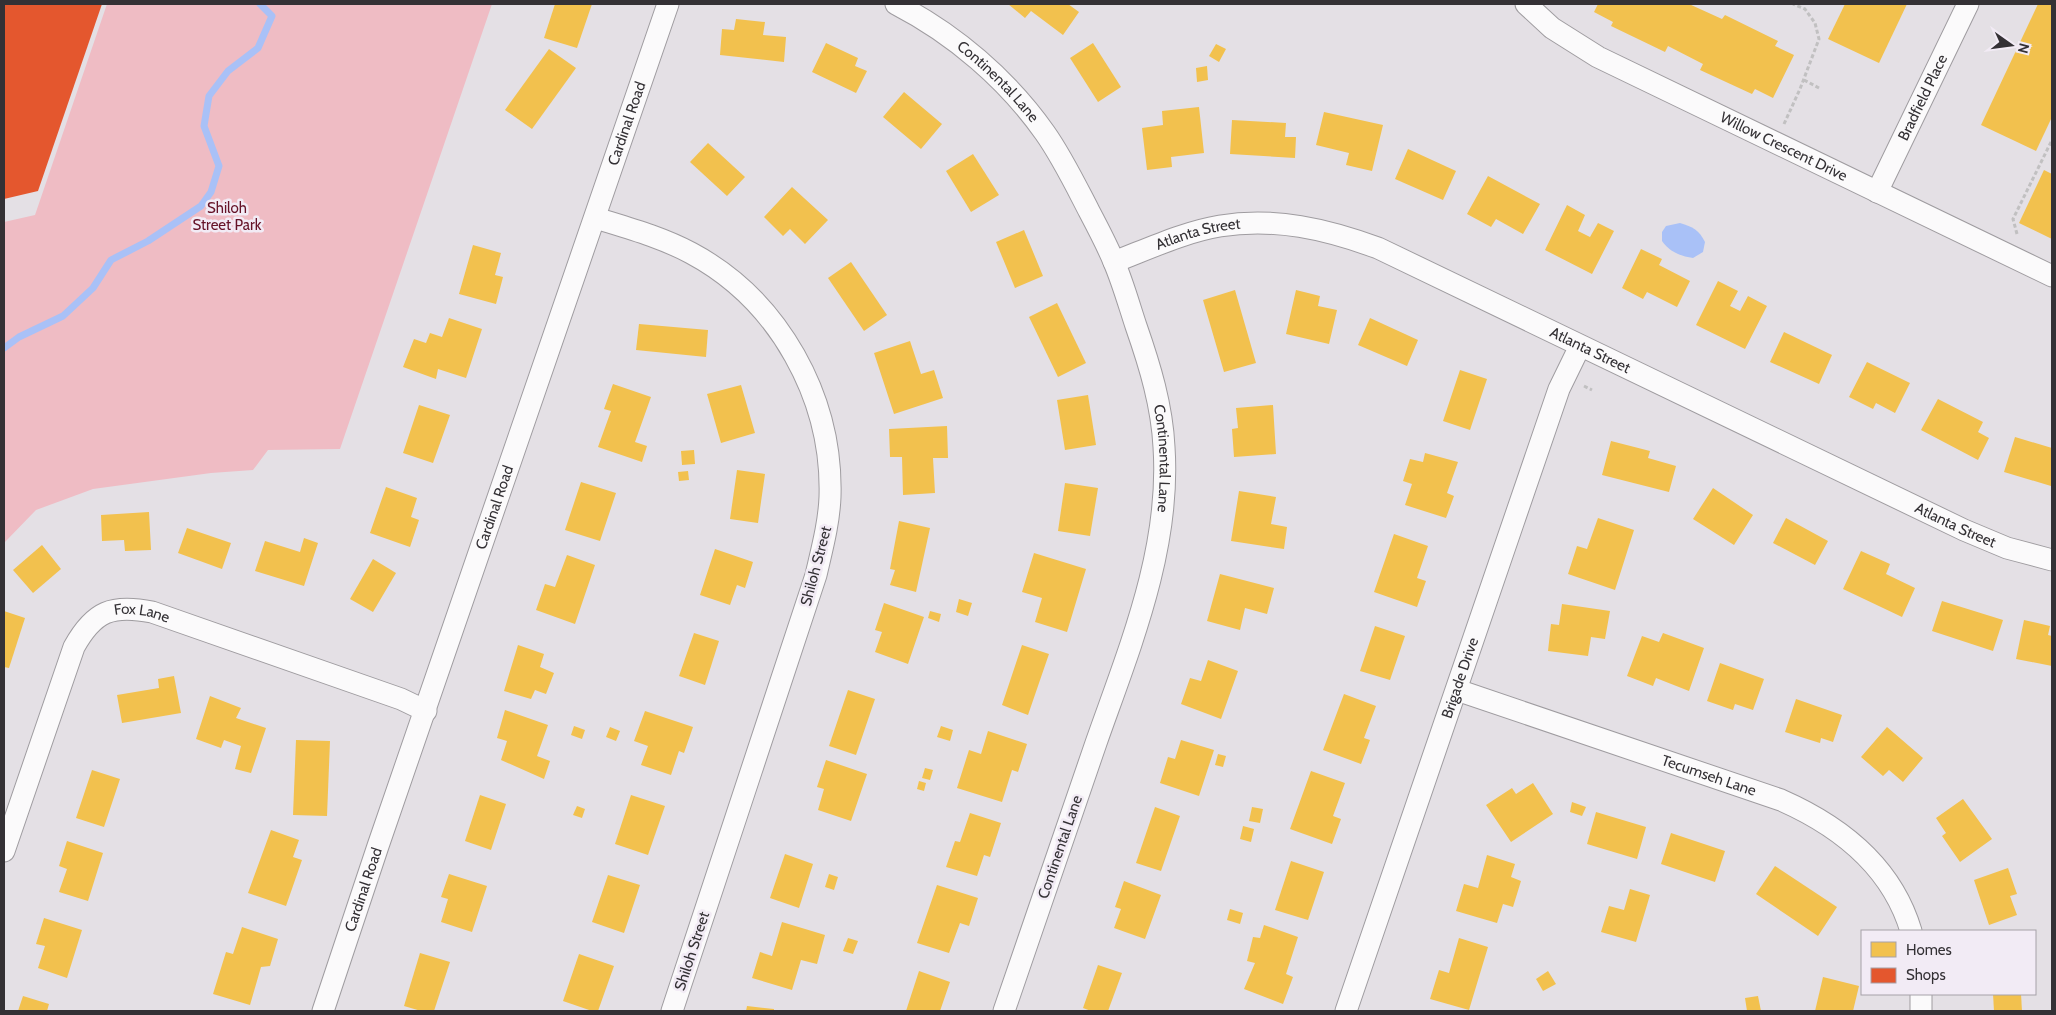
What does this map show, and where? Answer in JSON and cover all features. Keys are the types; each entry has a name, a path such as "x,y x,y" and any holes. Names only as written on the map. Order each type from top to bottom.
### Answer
{"street":[{"name":"Cardinal Road","path":"323,1011 668,4"},
{"name":"Continental Lane","path":"896,4 920,16 963,46 1007,88 1044,131 1068,169 1114,262 1150,366 1161,415 1165,479 1159,540 1148,587 1004,1011"},
{"name":"Willow Crescent Drive","path":"1526,4 1552,28 1598,57 2052,276"},
{"name":"Bradfield Place","path":"1877,192 1968,4"},
{"name":"Shiloh Street","path":"596,218 658,238 692,253 744,291 761,308 788,343 809,383 824,429 830,473 828,525 816,575 672,1011"},
{"name":"Atlanta Street","path":"1114,262 1186,235 1220,226 1259,222 1308,226 1344,235 1378,248 1964,530 2007,548 2052,560"},
{"name":"Brigade Drive","path":"1346,1011 1559,389 1580,346"},
{"name":"Fox Lane","path":"4,851 74,647 83,630 102,614 119,609 152,612 400,699 426,710"},
{"name":"Tecumseh Lane","path":"1457,690 1781,800 1805,811 1842,835 1873,863 1899,900 1911,930"},
{"path":"1921,995 1921,1011"}],"path":[{"path":"1776,143 1804,80 1819,39 1815,23 1804,9 1794,4"},
{"path":"1804,80 1821,89"},
{"path":"2009,256 2018,239 2013,220 2052,140"}],"green space":[{"name":"Shiloh Street Park","path":"107,4 492,4 340,449 268,450 253,470 211,473 93,489 36,510 4,543 4,222 35,215"}],"water":[{"path":"1680,223 1695,229 1705,242 1703,252 1693,258 1676,253 1662,241 1662,232 1666,226"}],"building: Homes":[{"path":"555,4 592,4 577,48 544,38"},
{"path":"1008,4 1068,4 1079,12 1063,35 1031,11 1025,18"},
{"path":"1598,4 1689,4 1722,19 1725,15 1778,41 1775,46 1794,55 1773,98 1755,89 1752,94 1700,70 1703,64 1668,46 1665,52 1611,26 1613,22 1594,12"},
{"path":"1845,4 1907,4 1879,63 1828,39"},
{"path":"2038,4 2052,4 2052,117 2036,151 1981,125"},
{"path":"736,19 765,22 763,35 786,37 784,62 720,55 722,29 734,30"},
{"path":"826,43 858,58 855,66 867,71 856,93 812,72"},
{"path":"1093,43 1121,87 1098,102 1070,58"},
{"path":"1216,44 1226,49 1219,62 1209,56"},
{"path":"549,49 576,68 532,129 505,110"},
{"path":"1207,66 1208,80 1197,82 1196,68"},
{"path":"904,92 942,124 921,149 883,117"},
{"path":"1199,107 1204,153 1171,157 1172,167 1147,170 1142,128 1163,125 1162,111"},
{"path":"1324,112 1383,125 1372,171 1346,165 1349,153 1316,145"},
{"path":"1232,120 1286,123 1285,137 1296,137 1295,158 1230,154"},
{"path":"708,143 745,177 727,196 690,162"},
{"path":"1408,149 1456,171 1443,200 1395,179"},
{"path":"973,154 999,195 971,212 946,171"},
{"path":"2044,170 2052,174 2052,239 2019,223"},
{"path":"1488,176 1540,204 1523,234 1496,219 1491,227 1467,214"},
{"path":"792,187 828,220 805,244 790,229 783,236 764,217"},
{"path":"1567,205 1585,215 1578,231 1590,237 1598,223 1614,231 1592,274 1545,250"},
{"path":"1024,230 1043,276 1015,288 996,242"},
{"path":"473,245 501,253 495,275 503,277 496,304 459,294"},
{"path":"1641,249 1662,259 1659,265 1690,281 1677,307 1647,292 1643,299 1622,288"},
{"path":"851,262 887,315 864,331 828,278"},
{"path":"1718,281 1738,291 1730,306 1740,311 1748,296 1767,306 1745,349 1696,325"},
{"path":"1235,290 1256,363 1224,372 1203,300"},
{"path":"1296,290 1320,296 1318,306 1337,310 1329,344 1286,334"},
{"path":"1057,303 1086,363 1058,377 1029,317"},
{"path":"449,318 482,329 466,378 438,369 436,379 403,367 414,339 426,343 430,333 442,337"},
{"path":"1370,318 1418,340 1407,366 1358,345"},
{"path":"639,324 708,330 706,357 636,350"},
{"path":"1784,332 1832,355 1819,384 1770,362"},
{"path":"910,341 921,374 934,370 943,398 894,414 874,353"},
{"path":"1867,362 1910,383 1895,413 1876,403 1873,409 1849,397"},
{"path":"1460,370 1487,379 1470,430 1443,421"},
{"path":"613,384 651,397 635,442 647,446 642,462 598,447 611,411 604,409"},
{"path":"741,385 755,433 721,443 707,394"},
{"path":"1088,395 1096,445 1065,450 1057,400"},
{"path":"1938,399 1983,422 1978,432 1989,438 1978,460 1921,430"},
{"path":"419,405 450,415 433,463 403,453"},
{"path":"1273,405 1276,454 1234,457 1232,429 1238,428 1236,408"},
{"path":"947,426 948,458 933,458 935,493 903,495 902,457 890,457 889,429"},
{"path":"2015,437 2052,448 2051,486 2004,472"},
{"path":"1611,441 1650,451 1648,458 1676,466 1669,492 1602,475"},
{"path":"694,450 695,464 682,465 681,451"},
{"path":"1425,453 1458,462 1447,493 1454,496 1446,518 1405,505 1412,484 1403,481 1410,459 1423,462"},
{"path":"737,470 765,474 758,523 730,519"},
{"path":"688,471 689,480 679,481 678,472"},
{"path":"581,482 616,493 600,541 565,530"},
{"path":"1065,483 1098,488 1090,536 1058,531"},
{"path":"386,487 417,498 411,517 419,520 410,547 370,533"},
{"path":"1713,488 1753,515 1734,545 1693,519"},
{"path":"1239,491 1276,497 1271,524 1287,527 1284,549 1231,541"},
{"path":"149,512 151,550 125,551 124,540 102,541 101,515"},
{"path":"1598,518 1634,530 1615,590 1568,574 1577,546 1587,549"},
{"path":"1786,518 1828,541 1815,565 1773,543"},
{"path":"899,521 930,528 916,592 890,585 895,570 890,569"},
{"path":"187,528 231,543 222,569 178,553"},
{"path":"1394,534 1428,546 1417,578 1426,581 1417,607 1374,592"},
{"path":"304,538 318,543 304,586 255,571 265,541 300,552"},
{"path":"42,545 61,569 33,593 13,570"},
{"path":"715,549 753,562 745,588 737,585 730,605 700,595"},
{"path":"1861,551 1890,564 1886,574 1915,588 1902,617 1843,589"},
{"path":"1034,553 1086,569 1067,632 1035,622 1042,598 1022,592"},
{"path":"567,555 595,565 575,624 536,610 545,584 555,587"},
{"path":"373,559 396,573 373,612 350,599"},
{"path":"1220,574 1274,588 1267,614 1245,608 1240,630 1207,621"},
{"path":"959,599 972,603 968,616 956,612"},
{"path":"1942,601 2003,620 1993,651 1932,631"},
{"path":"884,603 924,617 908,664 875,652 882,632 875,630"},
{"path":"1562,604 1610,611 1605,639 1591,637 1588,656 1548,651 1551,624 1559,625"},
{"path":"4,611 25,618 9,668 4,667"},
{"path":"930,611 941,614 939,622 928,618"},
{"path":"2024,620 2050,626 2048,635 2052,636 2052,666 2016,659"},
{"path":"1375,626 1405,636 1390,680 1360,671"},
{"path":"694,633 719,641 705,685 679,676"},
{"path":"1663,633 1704,648 1689,691 1656,678 1653,686 1627,676 1642,636 1659,642"},
{"path":"518,645 544,654 540,667 554,673 546,694 535,690 531,699 504,691"},
{"path":"1022,645 1049,654 1028,715 1002,705"},
{"path":"1208,660 1238,671 1221,719 1181,704 1190,678 1201,681"},
{"path":"1720,663 1764,679 1753,710 1735,704 1733,710 1707,701"},
{"path":"174,676 181,713 122,723 117,695 159,688 158,679"},
{"path":"848,690 875,699 856,755 829,746"},
{"path":"1344,694 1376,706 1364,738 1370,740 1361,764 1323,750"},
{"path":"210,696 241,708 236,718 266,728 251,773 235,769 241,746 224,740 221,748 196,739"},
{"path":"1796,699 1842,715 1833,742 1821,738 1820,743 1785,732"},
{"path":"505,710 548,725 537,756 550,761 544,779 501,760 507,741 497,738"},
{"path":"645,711 693,727 684,753 679,751 671,775 641,765 648,746 634,741"},
{"path":"574,726 585,730 582,739 571,735"},
{"path":"941,726 953,730 950,741 937,737"},
{"path":"610,727 620,731 616,741 606,737"},
{"path":"1887,727 1923,758 1903,782 1889,770 1883,776 1861,757"},
{"path":"988,731 1027,744 1018,772 1012,770 1002,802 957,788 969,750 981,754"},
{"path":"296,740 330,741 327,816 293,815"},
{"path":"1181,740 1214,750 1199,796 1160,783 1168,757 1175,759"},
{"path":"1218,754 1226,756 1223,767 1215,765"},
{"path":"826,760 867,774 851,821 818,810 824,789 817,787"},
{"path":"925,768 933,770 930,780 922,778"},
{"path":"92,770 120,779 104,827 76,818"},
{"path":"1311,771 1345,783 1333,816 1341,819 1332,844 1290,829"},
{"path":"919,781 926,783 924,791 917,789"},
{"path":"1533,783 1553,814 1511,842 1486,805 1512,788 1516,794"},
{"path":"480,795 506,804 491,850 465,841"},
{"path":"631,795 665,806 648,855 615,844"},
{"path":"1963,799 1992,839 1960,862 1942,836 1946,833 1936,818"},
{"path":"1572,802 1586,807 1582,816 1570,812"},
{"path":"577,806 585,809 582,818 573,815"},
{"path":"1155,807 1180,816 1161,871 1136,863"},
{"path":"1252,807 1263,809 1260,823 1249,821"},
{"path":"1596,812 1646,827 1637,859 1587,844"},
{"path":"970,813 1001,823 990,857 984,855 977,876 946,867 955,841 960,842"},
{"path":"1243,826 1254,829 1251,842 1240,839"},
{"path":"271,830 299,840 293,857 302,860 286,906 248,893"},
{"path":"1671,833 1725,851 1715,882 1661,864"},
{"path":"67,841 103,853 88,901 59,892 67,869 59,866"},
{"path":"785,854 813,864 799,908 770,898"},
{"path":"1487,855 1515,864 1511,877 1521,881 1513,907 1503,904 1497,923 1456,911 1464,884 1478,888"},
{"path":"1291,861 1324,872 1308,920 1275,910"},
{"path":"1775,866 1837,907 1818,936 1756,894"},
{"path":"2008,868 2017,894 2010,896 2017,915 1989,925 1974,880"},
{"path":"449,874 487,886 472,932 441,922 448,899 441,897"},
{"path":"829,874 838,877 834,890 825,887"},
{"path":"608,875 640,885 624,933 592,922"},
{"path":"1124,881 1161,895 1145,939 1114,928 1121,909 1115,907"},
{"path":"937,885 978,898 969,926 960,923 949,953 917,943"},
{"path":"1630,889 1650,895 1636,942 1601,932 1609,906 1624,910"},
{"path":"1230,909 1243,913 1240,924 1227,920"},
{"path":"44,918 82,930 67,978 38,968 45,946 36,944"},
{"path":"782,922 825,935 817,964 801,960 792,990 752,978 760,952 772,956"},
{"path":"1264,925 1298,937 1286,974 1293,977 1283,1004 1244,989 1255,963 1247,961 1253,937 1260,938"},
{"path":"242,927 278,939 270,966 261,967 250,1005 213,994 226,952 233,954"},
{"path":"848,938 858,941 853,954 843,951"},
{"path":"1459,938 1488,947 1469,1010 1430,999 1439,970 1449,973"},
{"path":"420,953 450,962 434,1011 421,1011 404,1006"},
{"path":"579,954 614,966 598,1011 592,1011 563,1001"},
{"path":"1098,965 1122,973 1108,1011 1091,1011 1083,1008"},
{"path":"919,971 950,982 940,1011 906,1011"},
{"path":"1548,971 1556,984 1543,991 1536,979"},
{"path":"1823,977 1859,986 1853,1011 1815,1011"},
{"path":"1993,995 2021,995 2022,1011 1994,1011"},
{"path":"23,996 49,1004 47,1011 18,1011"},
{"path":"1758,996 1761,1011 1747,1011 1745,998"},
{"path":"747,1006 774,1009 774,1011 746,1011"}],"building: Shops":[{"path":"4,4 102,4 38,191 4,199"}],"waterway":[{"path":"4,348 19,337 63,316 93,288 111,260 148,241 201,206 211,192 219,166 204,126 209,96 228,71 258,48 272,16 260,4"}]}
